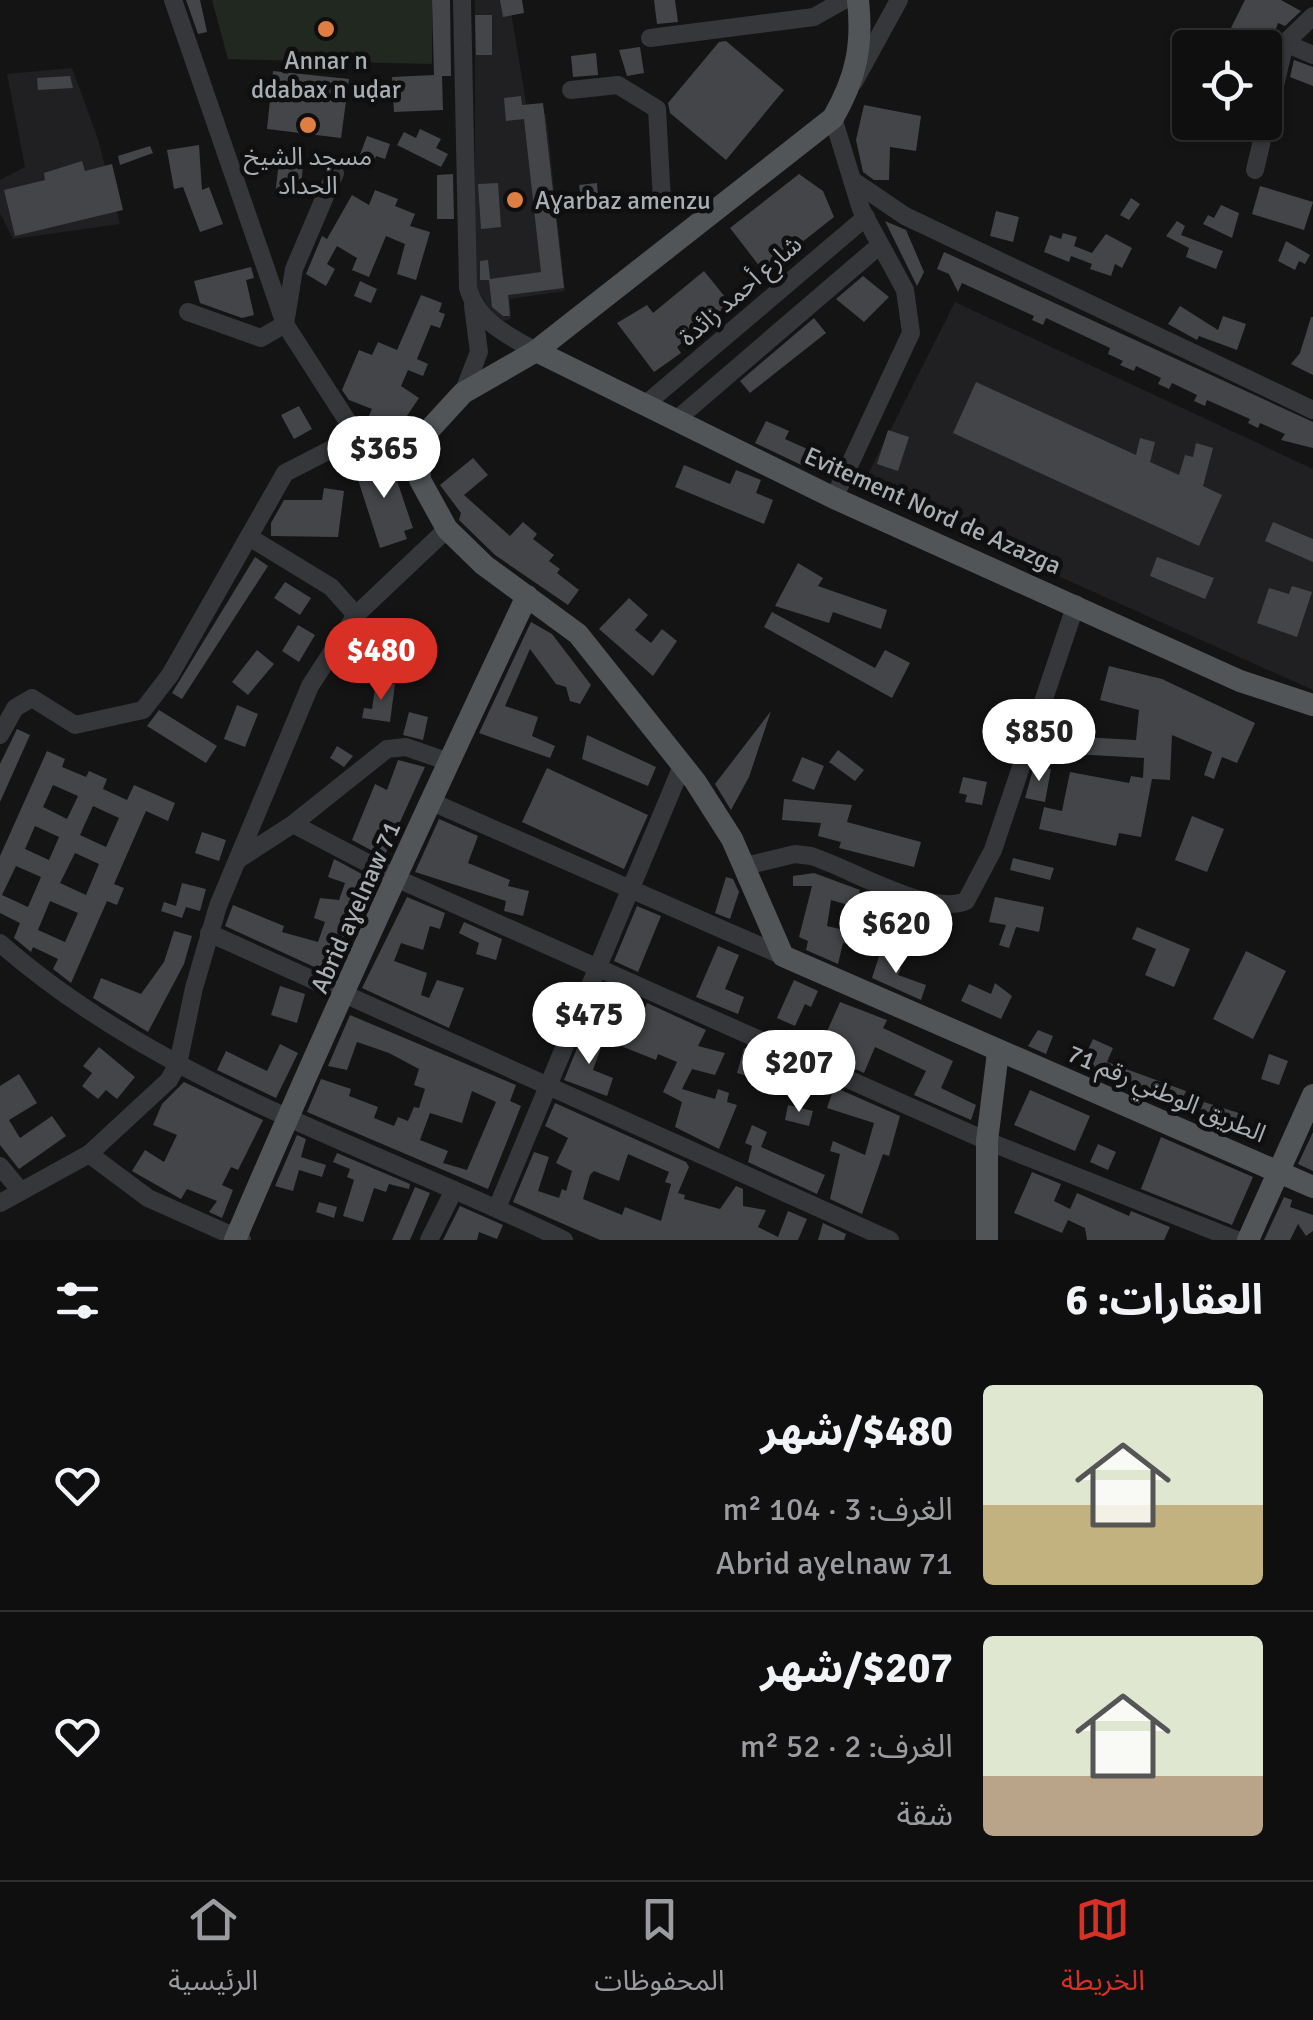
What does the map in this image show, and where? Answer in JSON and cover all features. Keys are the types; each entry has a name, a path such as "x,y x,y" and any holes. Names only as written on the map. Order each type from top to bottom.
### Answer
{"main road":[{"path":"783,956 745,866 682,766 578,634 446,530 420,480 420,456 430,430 464,393 536,351 833,118 851,86 861,29 858,0"},
{"name":"Evitement Nord de Azazga","path":"536,351 834,498 1240,681 1313,705"},
{"name":"Abrid aɣelnaw 71","path":"238,1239 286,1114 346,996 527,596"},
{"name":"الطريق الوطني رقم 71","path":"783,956 1313,1187"},
{"path":"986,1240 987,1142 998,1052"},
{"path":"1248,1240 1313,1095"}],"street":[{"path":"174,0 284,324 358,436 420,456"},
{"path":"462,0 466,274 479,352 464,393"},
{"path":"650,38 814,17 844,0"},
{"path":"851,86 900,0"},
{"path":"1255,170 1286,43 1313,16"},
{"path":"1286,43 1313,55"},
{"path":"572,90 618,85 657,109 662,201"},
{"path":"833,118 866,217 904,290 911,332 834,498"},
{"path":"188,312 261,338 284,324 294,269 335,172"},
{"path":"852,180 905,216 1313,410"},
{"name":"شارع أحمد زائدة","path":"648,403 866,217"},
{"path":"676,420 880,245"},
{"path":"473,305 492,326 536,351"},
{"path":"0,735 15,708 32,698 76,725 143,710 170,675 285,472 358,436"},
{"path":"0,1203 19,1189 89,1154 162,1087 178,1064 209,932 310,686 356,615 446,530"},
{"path":"249,537 331,587 356,615"},
{"path":"745,866 795,854 810,856 925,902 950,906 966,901 993,850 1076,604"},
{"path":"239,859 293,824 387,749 406,747 449,762"},
{"path":"497,1208 545,1084 600,966 682,766"},
{"path":"432,802 783,956"},
{"path":"293,824 398,878 987,1142 1236,1240"},
{"path":"209,932 890,1240"},
{"path":"0,944 54,988 178,1064 564,1240"},
{"path":"89,1154 148,1198 238,1239"},
{"path":"0,1166 19,1189"},
{"path":"429,1240 454,1190"}],"shaded area":[{"name":"Annar n ddabax n uḍar","path":"212,0 432,0 432,64 228,59"},
{"name":"Aɣarbaz amenzu","path":"475,0 509,0 528,114 546,114 565,291 510,299 511,319 498,322 475,285"},
{"path":"72,68 98,139 120,224 13,239 0,213 0,180 25,167 7,74"},
{"path":"955,302 1313,469 1313,690 861,488"}],"building":[{"path":"186,0 200,0 207,32 198,34"},
{"path":"432,0 450,0 451,76 442,76 443,110 394,112 392,77 434,75"},
{"path":"500,0 522,0 524,13 503,17"},
{"path":"654,0 675,0 678,22 657,24"},
{"path":"1245,0 1281,0 1301,11 1285,26 1278,23 1275,30 1231,28"},
{"path":"475,15 492,15 492,55 476,55"},
{"path":"726,41 784,90 726,160 670,113 668,103 719,42"},
{"path":"640,47 644,73 627,76 619,50"},
{"path":"596,53 598,75 573,77 571,56"},
{"path":"1294,60 1313,67 1313,86 1290,77"},
{"path":"273,71 349,79 341,138 267,129"},
{"path":"70,76 73,88 38,90 37,78"},
{"path":"521,96 522,105 543,103 564,288 508,295 510,316 503,316 492,307 489,280 480,280 480,261 488,260 490,279 541,272 524,119 506,121 504,98"},
{"path":"864,105 921,116 916,151 890,147 889,180 874,180 863,172 856,140"},
{"path":"420,129 441,139 436,148 448,154 441,167 397,145 404,132 416,138"},
{"path":"367,136 390,144 385,159 376,156 373,166 358,160"},
{"path":"199,145 202,190 209,187 223,224 200,232 183,187 174,189 167,150"},
{"path":"150,146 153,153 120,165 118,156"},
{"path":"82,161 85,171 112,164 123,210 15,236 4,190 45,180 44,173"},
{"path":"279,162 303,165 300,197 275,195"},
{"path":"453,174 454,219 437,219 437,175"},
{"path":"799,174 823,191 834,217 764,272 730,228"},
{"path":"498,183 501,227 481,229 478,184"},
{"path":"597,183 598,196 581,199 579,185"},
{"path":"1260,186 1313,202 1304,230 1252,214"},
{"path":"375,190 398,199 395,206 415,214 410,226 430,232 416,280 397,274 405,244 386,236 369,277 352,270 357,258 337,246 327,264 335,269 326,286 306,274 322,236 327,239 352,195 369,205"},
{"path":"1131,198 1140,204 1129,220 1120,215"},
{"path":"1221,205 1239,213 1232,238 1203,224 1208,215 1214,218"},
{"path":"996,211 1019,217 1013,242 990,236"},
{"path":"885,221 906,230 924,272 917,286"},
{"path":"1177,221 1185,226 1181,235 1223,251 1216,269 1186,257 1189,248 1166,236"},
{"path":"1063,233 1077,237 1074,246 1092,253 1106,234 1132,248 1122,268 1115,264 1111,276 1090,269 1092,264 1071,256 1069,262 1044,252 1050,235 1061,239"},
{"path":"1286,241 1310,255 1305,264 1299,261 1295,270 1278,261"},
{"path":"944,252 1313,422 1313,448 1281,440 1285,434 1260,423 1258,428 1248,423 1250,419 1207,400 1205,406 1194,401 1197,395 1172,383 1169,389 1158,384 1161,378 1136,366 1134,371 1120,365 1123,361 1108,354 1110,348 1046,318 1043,325 1032,320 1034,316 962,283 958,292 949,274 937,269"},
{"path":"251,267 254,278 246,280 254,315 242,318 200,303 194,281"},
{"path":"704,271 730,303 677,347 681,353 654,372 617,323 647,305 653,313"},
{"path":"863,276 889,297 864,322 836,299"},
{"path":"360,281 377,289 371,303 354,296"},
{"path":"421,295 442,303 439,312 445,314 440,328 431,325 417,359 428,364 423,376 408,370 401,386 419,398 394,435 367,420 372,409 349,400 342,390 359,350 372,355 378,342 397,350"},
{"path":"1180,306 1218,330 1223,316 1246,324 1237,350 1199,336 1197,340 1168,324"},
{"path":"1311,317 1313,375 1291,364 1300,353"},
{"path":"814,318 826,333 750,393 740,381"},
{"path":"976,382 1136,455 1140,438 1155,442 1150,462 1179,475 1185,455 1193,457 1196,443 1213,448 1203,486 1222,495 1199,546 953,433"},
{"path":"299,406 312,429 294,439 281,415"},
{"path":"766,421 789,431 785,439 823,456 816,472 755,443"},
{"path":"888,430 909,437 898,471 877,464"},
{"path":"377,456 373,466 390,460 413,528 404,531 407,539 380,548 353,464"},
{"path":"473,458 488,475 464,495 510,536 523,522 537,534 533,539 554,555 549,561 560,569 557,573 579,590 568,605 495,555 459,520 461,513 440,485"},
{"path":"684,465 730,484 736,470 761,480 756,493 773,500 764,524 675,487"},
{"path":"324,488 344,491 338,537 271,536 271,523 284,500 322,500"},
{"path":"1273,522 1313,539 1313,562 1265,541"},
{"path":"255,557 268,566 182,699 172,693"},
{"path":"1157,557 1214,578 1205,599 1150,576"},
{"path":"798,563 823,578 818,586 887,610 881,629 833,612 829,623 775,606"},
{"path":"285,582 311,598 300,615 274,598"},
{"path":"1292,586 1312,592 1297,637 1257,623 1269,588 1289,594"},
{"path":"629,598 648,615 635,630 651,643 662,629 677,641 653,676 599,629"},
{"path":"772,612 875,668 885,650 910,663 892,698 764,627"},
{"path":"531,622 552,634 591,685 580,704 570,701 566,687 556,684 530,649 505,706 538,717 532,736 555,746 550,758 479,733"},
{"path":"298,625 315,635 299,662 282,651"},
{"path":"257,650 274,664 248,695 232,682"},
{"path":"1109,666 1162,679 1255,723 1237,763 1222,757 1214,779 1204,775 1212,752 1172,735 1170,780 1152,779 1141,837 1119,833 1116,846 1039,829 1044,807 1062,811 1070,772 1129,783 1131,776 1143,778 1144,758 1039,752 1045,735 1136,740 1139,710 1100,700"},
{"path":"376,682 395,684 390,722 362,718 364,708 372,709"},
{"path":"237,705 258,714 245,747 224,739"},
{"path":"159,710 217,746 206,763 147,726"},
{"path":"771,711 749,777 731,810 715,784"},
{"path":"409,712 428,717 423,740 403,735"},
{"path":"17,729 30,735 0,802 0,764"},
{"path":"587,735 656,767 648,786 582,759"},
{"path":"337,746 353,756 344,767 330,758"},
{"path":"838,750 864,770 855,781 829,762"},
{"path":"47,751 65,759 62,767 86,777 89,771 107,779 103,789 127,800 134,785 175,803 168,821 146,811 114,884 124,888 117,905 107,901 71,983 53,969 58,959 33,947 31,952 14,938 20,923 0,913 0,856","holes":["53,785 78,796 67,819 43,807","93,806 119,818 106,847 80,835","35,826 59,837 49,860 25,849","75,853 99,864 86,895 60,883","16,866 41,877 28,907 2,895","50,901 78,913 65,942 38,930"]},
{"path":"802,757 824,766 814,790 792,781"},
{"path":"398,760 425,767 384,857 352,840 375,784 387,790"},
{"path":"1034,766 1051,769 1045,802 1025,798"},
{"path":"547,768 648,815 624,869 522,822"},
{"path":"963,777 987,782 982,805 965,802 967,795 959,793"},
{"path":"784,799 852,805 847,822 921,842 914,867 839,848 841,842 818,836 821,823 782,820"},
{"path":"1192,816 1224,829 1207,872 1175,860"},
{"path":"439,819 478,836 468,863 510,880 508,886 529,891 523,916 504,911 506,901 415,872"},
{"path":"202,832 226,840 219,861 195,853"},
{"path":"1013,858 1054,868 1050,880 1010,870"},
{"path":"334,859 371,879 334,976 225,926 233,905 284,926 282,932 318,942 325,922 314,918 320,898 339,900 345,883 328,877"},
{"path":"814,873 860,890 855,907 831,900 827,926 857,933 855,946 843,943 838,964 806,950 808,941 799,937 812,886 793,886 793,876"},
{"path":"726,877 733,879 739,892 730,919 715,913"},
{"path":"182,883 206,889 200,911 186,907 182,918 161,911 164,902 176,906"},
{"path":"407,897 445,913 440,929 430,926 423,950 401,943 394,961 427,973 421,995 429,998 437,980 464,988 449,1028 362,988"},
{"path":"995,897 1044,907 1039,932 1016,927 1009,948 999,945 1006,925 989,922"},
{"path":"637,906 661,916 638,972 614,961"},
{"path":"895,909 913,917 904,937 887,929"},
{"path":"464,922 502,939 496,960 476,954 479,943 459,933"},
{"path":"1137,927 1190,949 1174,987 1145,975 1156,949 1132,939"},
{"path":"174,931 192,936 184,964 148,1032 93,998 101,978 141,994 164,962"},
{"path":"718,946 739,955 725,989 744,997 738,1014 696,997"},
{"path":"881,950 897,955 893,966 901,968 898,975 926,985 921,1000 872,978"},
{"path":"1246,951 1286,971 1253,1039 1213,1019"},
{"path":"794,980 818,991 811,1007 805,1004 795,1026 777,1018"},
{"path":"995,983 1012,996 1001,1019 961,1001 969,984 991,994"},
{"path":"280,986 305,994 297,1023 271,1015"},
{"path":"840,1002 887,1020 883,1028 953,1061 941,1088 976,1105 971,1120 914,1095 926,1071 875,1047 864,1073 818,1052"},
{"path":"647,1003 706,1030 698,1046 725,1053 715,1075 692,1069 682,1089 715,1099 718,1089 729,1093 727,1102 737,1105 719,1149 675,1127 682,1102 663,1092 677,1062 658,1054 656,1060 606,1040 612,1024 635,1033"},
{"path":"350,1015 516,1085 510,1101 521,1106 488,1189 307,1112 321,1079 351,1089 349,1096 378,1107 374,1118 394,1126 398,1117 408,1121 414,1107 419,1108 425,1089 414,1085 419,1069 357,1042 347,1070 328,1066","holes":["472,1091 496,1102 467,1170 443,1163 448,1151 420,1140 430,1113 462,1123"]},
{"path":"1038,1030 1053,1036 1046,1054 1028,1046"},
{"path":"591,1031 605,1036 593,1070 613,1078 607,1096 564,1080 578,1046 585,1048"},
{"path":"1093,1039 1113,1048 1107,1062 1186,1091 1177,1111 1080,1067"},
{"path":"280,1044 298,1053 276,1098 217,1070 226,1051 267,1071"},
{"path":"99,1047 135,1077 117,1099 106,1090 98,1099 82,1086 92,1073 83,1066"},
{"path":"744,1048 765,1056 758,1079 737,1073"},
{"path":"1269,1054 1288,1061 1279,1085 1261,1079"},
{"path":"19,1074 37,1103 9,1120 20,1138 52,1116 66,1136 19,1169 0,1145 0,1086"},
{"path":"184,1082 263,1120 238,1170 231,1167 222,1185 233,1190 222,1218 209,1212 217,1201 187,1189 181,1199 132,1171 145,1150 164,1162 177,1135 153,1125 162,1104"},
{"path":"834,1087 900,1116 889,1156 883,1154 862,1214 830,1199 840,1154 830,1151 833,1141 865,1155 874,1123 827,1108"},
{"path":"1030,1090 1090,1116 1075,1151 1014,1125"},
{"path":"1204,1102 1242,1114 1232,1135 1197,1118"},
{"path":"555,1103 686,1162 689,1167 678,1193 685,1195 684,1199 720,1209 736,1186 743,1189 743,1206 766,1210 758,1227 778,1237 788,1211 807,1219 798,1240 600,1240 513,1202 534,1152 549,1157 538,1191 559,1198 562,1189 566,1191 572,1171 556,1163 568,1138 545,1126","holes":["628,1154 669,1172 665,1182 671,1184 661,1221 625,1207 622,1215 583,1199 594,1171 619,1181"]},
{"path":"788,1105 813,1111 809,1126 785,1120"},
{"path":"752,1125 767,1132 761,1147 825,1175 817,1194 748,1162 752,1146 745,1143"},
{"path":"1313,1132 1313,1171 1298,1164"},
{"path":"297,1135 306,1139 301,1157 326,1165 322,1177 299,1170 293,1191 275,1186"},
{"path":"1161,1137 1253,1177 1232,1225 1141,1189"},
{"path":"1098,1144 1116,1152 1108,1170 1090,1162"},
{"path":"337,1153 410,1184 409,1189 389,1184 386,1192 374,1188 363,1222 343,1216 354,1180 347,1177 350,1169 333,1162"},
{"path":"1032,1172 1061,1184 1054,1201 1070,1209 1077,1193 1129,1216 1131,1211 1170,1227 1164,1240 1087,1240 1085,1228 1068,1220 1062,1233 1014,1213"},
{"path":"415,1187 430,1193 410,1240 392,1240"},
{"path":"1284,1197 1292,1200 1290,1207 1313,1215 1313,1231 1306,1236 1298,1224 1290,1240 1264,1240"},
{"path":"319,1202 337,1207 334,1218 316,1212"},
{"path":"460,1206 503,1225 497,1239 479,1232 477,1240 443,1240"},
{"path":"823,1223 846,1234 844,1240 818,1240"}],"place":[{"name":"Annar n ddabax n uḍar","path":"326,29"},
{"name":"مسجد الشيخ الحداد","path":"308,125"},
{"name":"Aɣarbaz amenzu","path":"515,200"}]}
